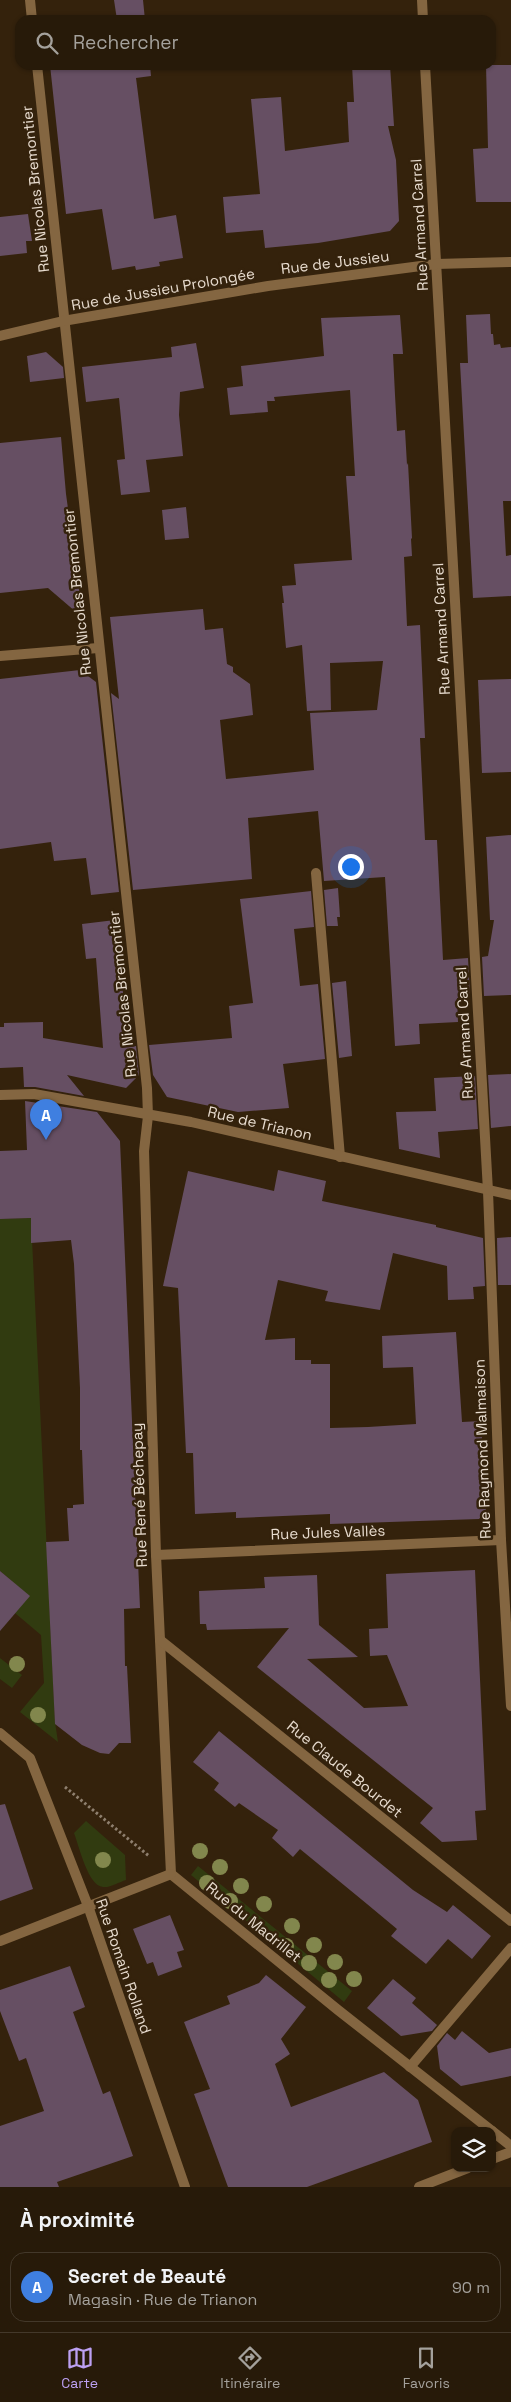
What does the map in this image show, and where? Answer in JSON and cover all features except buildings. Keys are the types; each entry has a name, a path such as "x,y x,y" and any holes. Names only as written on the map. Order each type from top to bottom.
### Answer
{"street":[{"path":"30,0 32,15"},
{"path":"422,0 423,15"},
{"name":"Rue Nicolas Bremontier","path":"38,70 98,648 125,879 147,1088 148,1116"},
{"name":"Rue Armand Carrel","path":"425,70 488,1191"},
{"name":"Rue de Jussieu","path":"268,286 436,264 511,262"},
{"name":"Rue de Jussieu Prolongée","path":"63,321 268,286"},
{"path":"0,336 63,321"},
{"path":"0,656 98,648"},
{"path":"316,873 340,1157"},
{"name":"Rue de Trianon","path":"0,1095 34,1094 148,1116 191,1122 511,1195"},
{"name":"Rue René Béchepay","path":"148,1116 144,1151 156,1555 171,1874"},
{"name":"Rue Raymond Malmaison","path":"488,1191 501,1540 511,1706"},
{"name":"Rue Jules Vallès","path":"156,1555 501,1540"},
{"name":"Rue Claude Bourdet","path":"160,1640 511,1920"},
{"name":"Rue Romain Rolland","path":"0,1733 30,1758 88,1906 185,2187"},
{"path":"0,1941 171,1874"},
{"name":"Rue du Madrillet","path":"171,1874 487,2127"},
{"path":"410,2067 511,1948"},
{"name":"Rue du Madrillet","path":"496,2134 511,2146"},
{"path":"496,2158 511,2152"},
{"path":"419,2187 458,2172"}],"path":[{"path":"58,1780 171,1874"}],"green space":[{"path":"31,1218 55,1722 58,1742 20,1712 44,1683 41,1635 15,1613 27,1598 10,1584 12,1581 0,1571 0,1219"},
{"path":"0,1658 22,1675 12,1688 0,1679"},
{"path":"86,1821 125,1855 126,1880 112,1886 103,1887 93,1880 74,1833"},
{"path":"198,1866 352,1991 344,2002 191,1875"}],"place":[{"name":"Secret de Beauté","path":"46,1140"}]}
